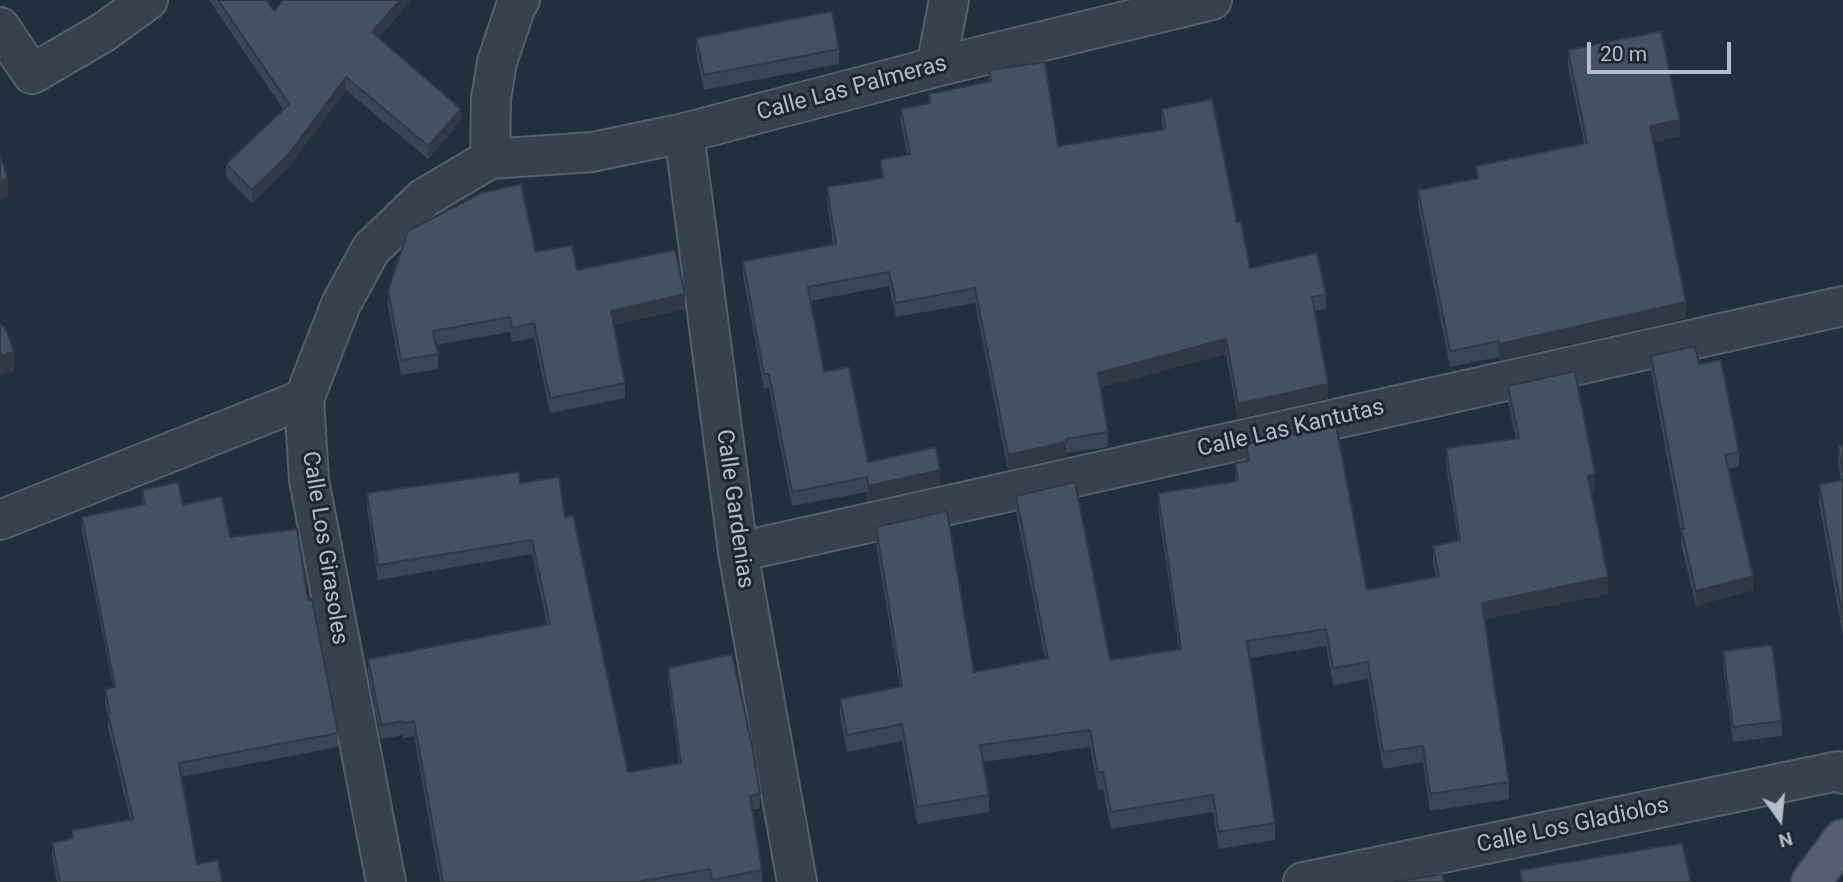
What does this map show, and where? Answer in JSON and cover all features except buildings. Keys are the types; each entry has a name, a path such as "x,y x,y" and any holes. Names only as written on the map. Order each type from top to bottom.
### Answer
{"main road":[{"path":"1811,882 1843,839"}],"street":[{"path":"0,27 32,74 104,32 148,0"},
{"path":"490,159 491,99 497,62 520,0"},
{"path":"936,67 949,0"},
{"name":"Calle Las Palmeras","path":"490,159 592,152 684,133 936,67 1212,0"},
{"name":"Calle Gardenias","path":"684,133 738,552 797,882"},
{"name":"Calle Los Girasoles","path":"386,882 309,480 304,399 341,304 371,249 424,198 490,159"},
{"name":"Calle Las Kantutas","path":"738,552 1843,306"},
{"path":"0,520 304,399"},
{"name":"Calle Los Gladiolos","path":"1303,882 1838,771 1843,774"}]}
